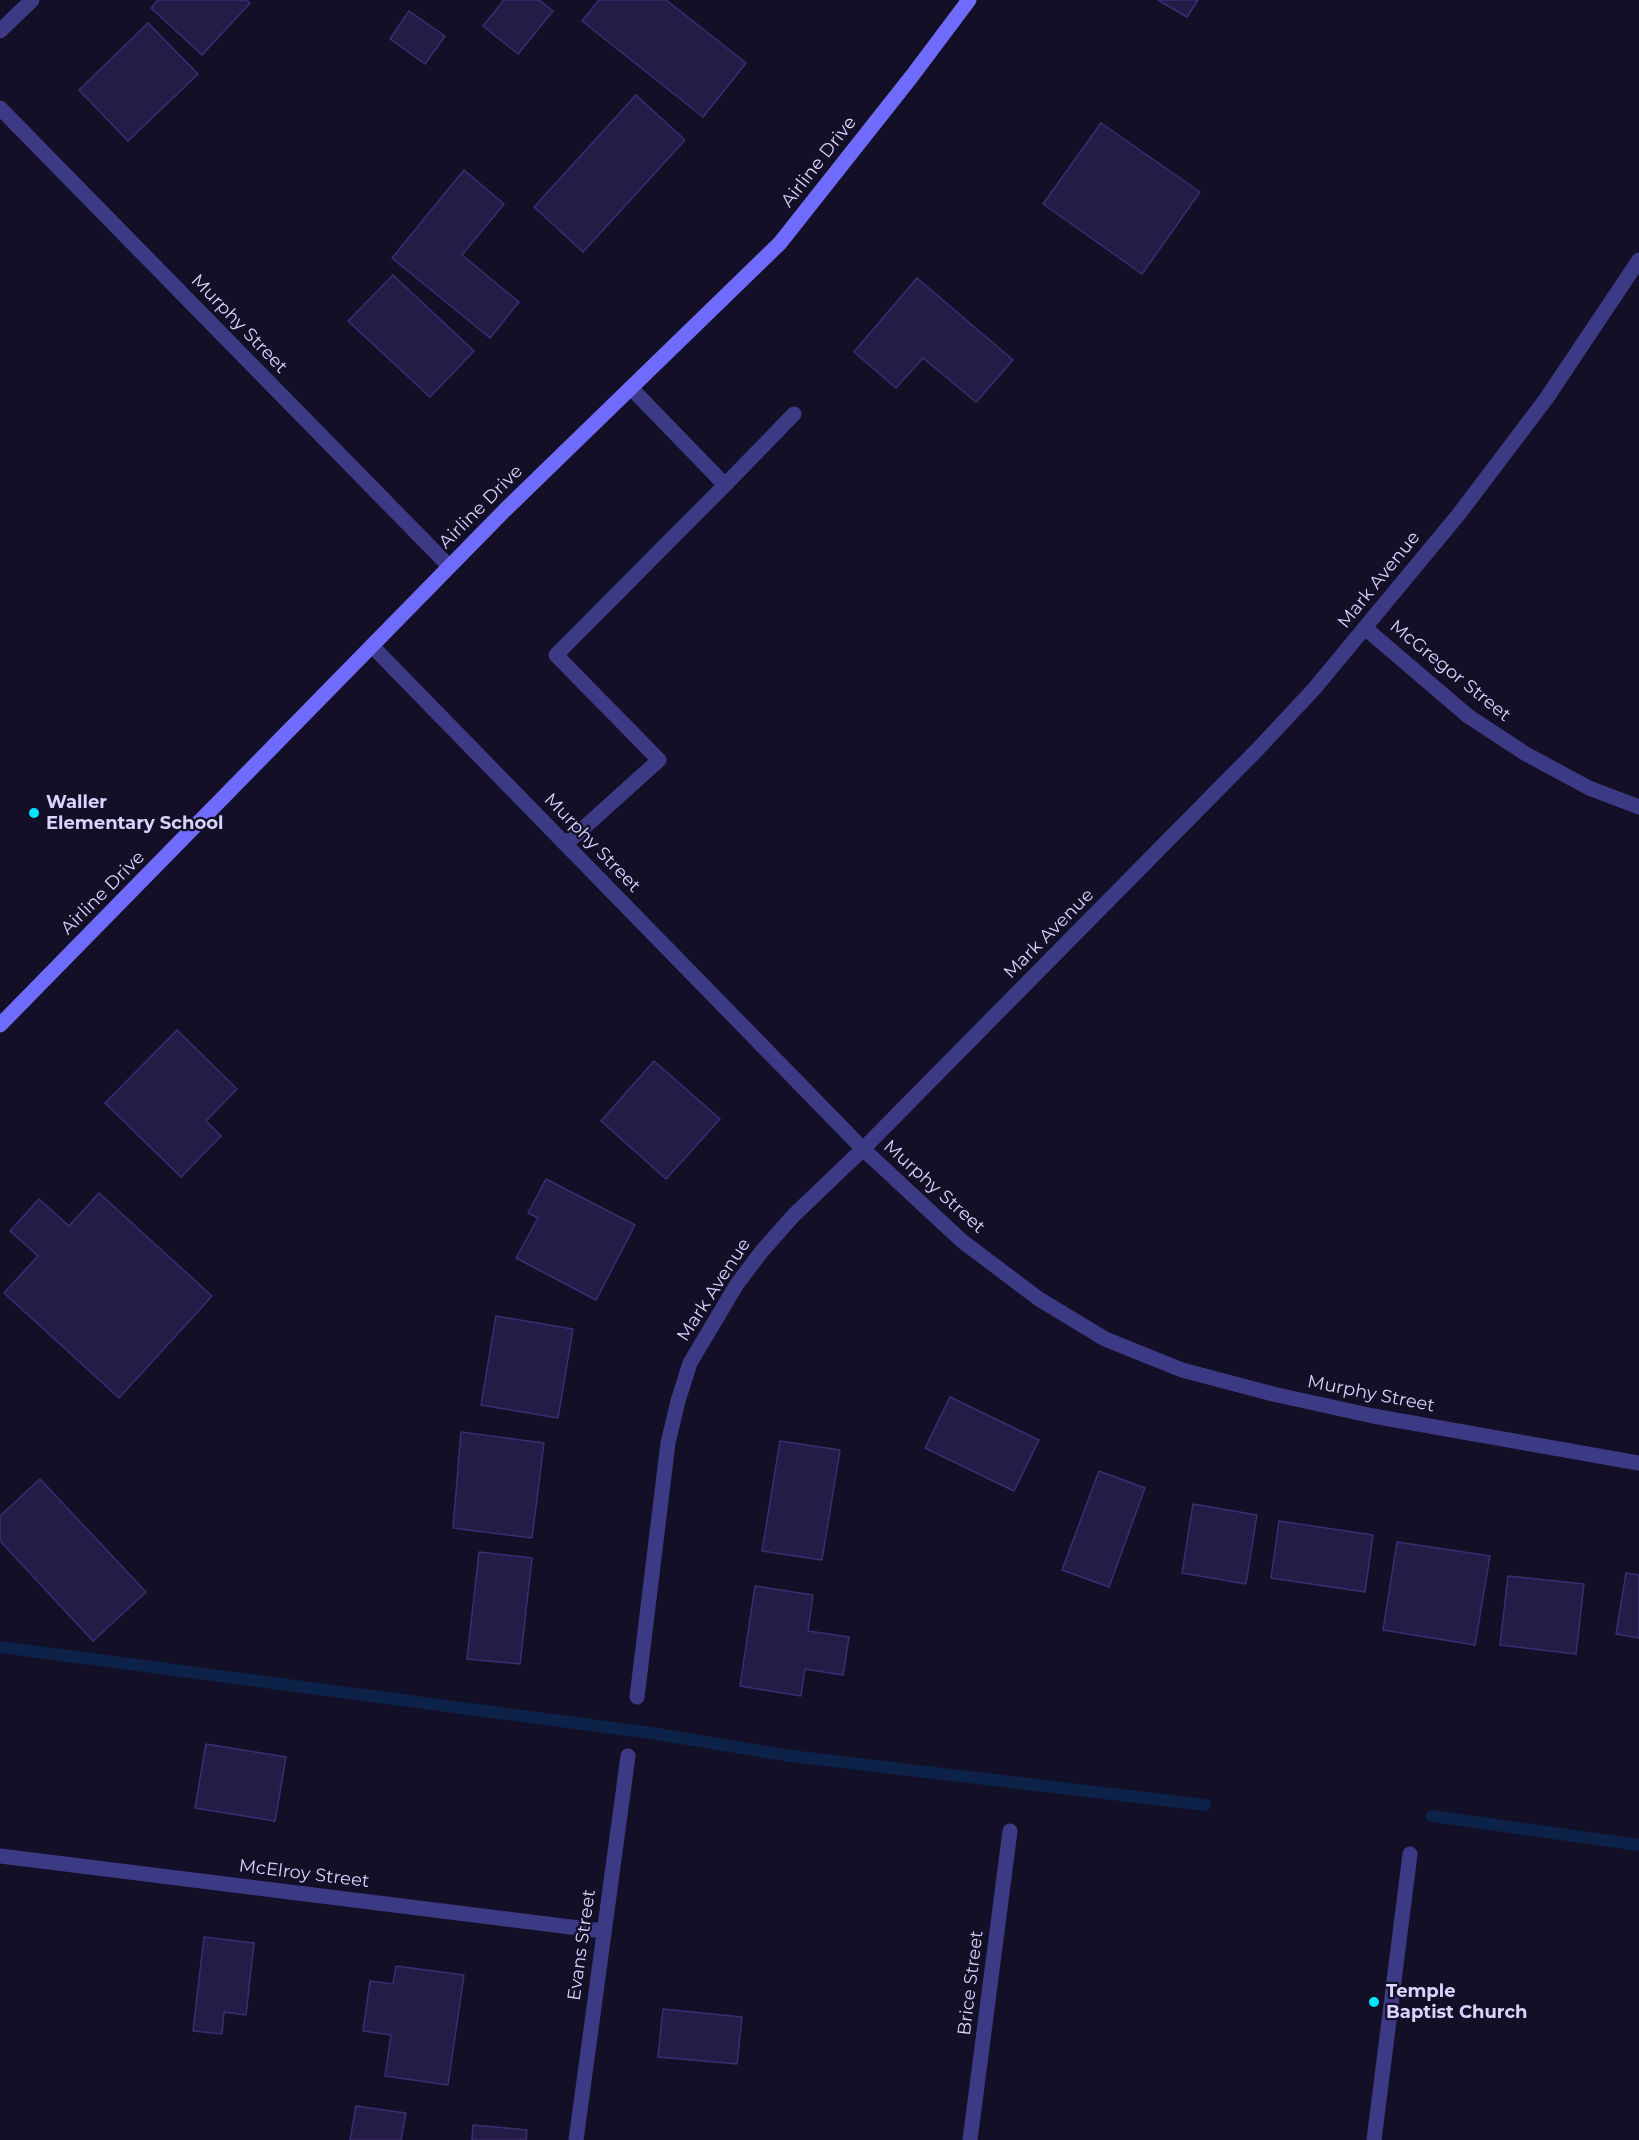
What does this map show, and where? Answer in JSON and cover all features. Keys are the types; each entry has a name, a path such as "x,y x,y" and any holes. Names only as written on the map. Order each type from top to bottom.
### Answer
{"main road":[{"name":"Airline Drive","path":"0,1025 449,566 780,243 969,0"}],"street":[{"path":"0,31 32,0"},
{"name":"Murphy Street","path":"0,108 449,566"},
{"name":"Mark Avenue","path":"637,1697 668,1443 690,1363 724,1304 762,1251 793,1216 863,1149 1257,750 1365,628 1459,514 1546,399 1639,260"},
{"path":"631,388 725,485"},
{"path":"566,844 659,760 556,655 794,414"},
{"name":"McGregor Street","path":"1365,628 1468,716 1526,754 1589,788 1639,807"},
{"name":"Murphy Street","path":"372,646 863,1149 962,1241 1039,1299 1105,1339 1182,1370 1273,1394 1373,1416 1639,1463"},
{"name":"Evans Street","path":"576,2140 628,1756"},
{"name":"Brice Street","path":"970,2140 1010,1831"},
{"path":"1374,2140 1410,1854"},
{"name":"McElroy Street","path":"0,1856 603,1931"}],"building":[{"path":"158,0 247,0 250,3 202,55 151,8"},
{"path":"504,0 539,0 553,11 518,54 483,26"},
{"path":"599,0 666,0 746,63 703,117 582,21"},
{"path":"1158,0 1198,0 1187,17"},
{"path":"409,11 445,36 425,64 390,39"},
{"path":"148,23 198,74 128,141 79,90"},
{"path":"636,95 685,140 583,252 534,207"},
{"path":"1101,123 1200,192 1142,274 1043,204"},
{"path":"464,170 504,204 462,255 519,302 490,338 392,258"},
{"path":"393,275 474,351 430,397 348,321"},
{"path":"917,278 1013,360 976,402 923,358 896,388 854,352"},
{"path":"177,1030 237,1089 206,1121 221,1136 181,1177 105,1103"},
{"path":"654,1061 720,1119 666,1179 601,1121"},
{"path":"546,1179 635,1225 596,1300 516,1258 538,1218 528,1213"},
{"path":"99,1193 212,1296 119,1398 4,1293 38,1256 10,1231 39,1199 69,1226"},
{"path":"496,1316 573,1329 558,1418 481,1405"},
{"path":"950,1397 1039,1440 1014,1491 925,1448"},
{"path":"461,1432 544,1443 532,1538 453,1528"},
{"path":"780,1441 840,1450 822,1560 762,1551"},
{"path":"1099,1471 1145,1488 1109,1587 1062,1570"},
{"path":"40,1479 146,1592 93,1641 0,1541 0,1516"},
{"path":"1193,1504 1257,1515 1246,1584 1182,1573"},
{"path":"1279,1521 1373,1535 1365,1592 1271,1578"},
{"path":"1397,1542 1490,1556 1475,1645 1383,1630"},
{"path":"479,1552 532,1558 520,1664 467,1659"},
{"path":"1626,1573 1639,1575 1639,1638 1616,1634"},
{"path":"1508,1576 1584,1584 1576,1654 1500,1645"},
{"path":"755,1586 813,1595 808,1631 849,1637 843,1675 805,1669 801,1696 740,1686"},
{"path":"206,1744 286,1757 275,1821 195,1808"},
{"path":"204,1937 254,1943 246,2015 224,2012 222,2034 193,2031"},
{"path":"396,1966 464,1975 448,2085 385,2076 391,2035 363,2031 370,1981 393,1984"},
{"path":"663,2009 742,2017 737,2064 658,2057"},
{"path":"356,2106 406,2113 401,2140 350,2140"},
{"path":"473,2125 527,2130 526,2140 472,2140"}],"waterway":[{"path":"0,1647 651,1733 791,1756 1205,1805"},
{"path":"1432,1816 1639,1845"}],"place":[{"name":"Waller Elementary School","path":"34,813"},
{"name":"Temple Baptist Church","path":"1374,2002"}]}
